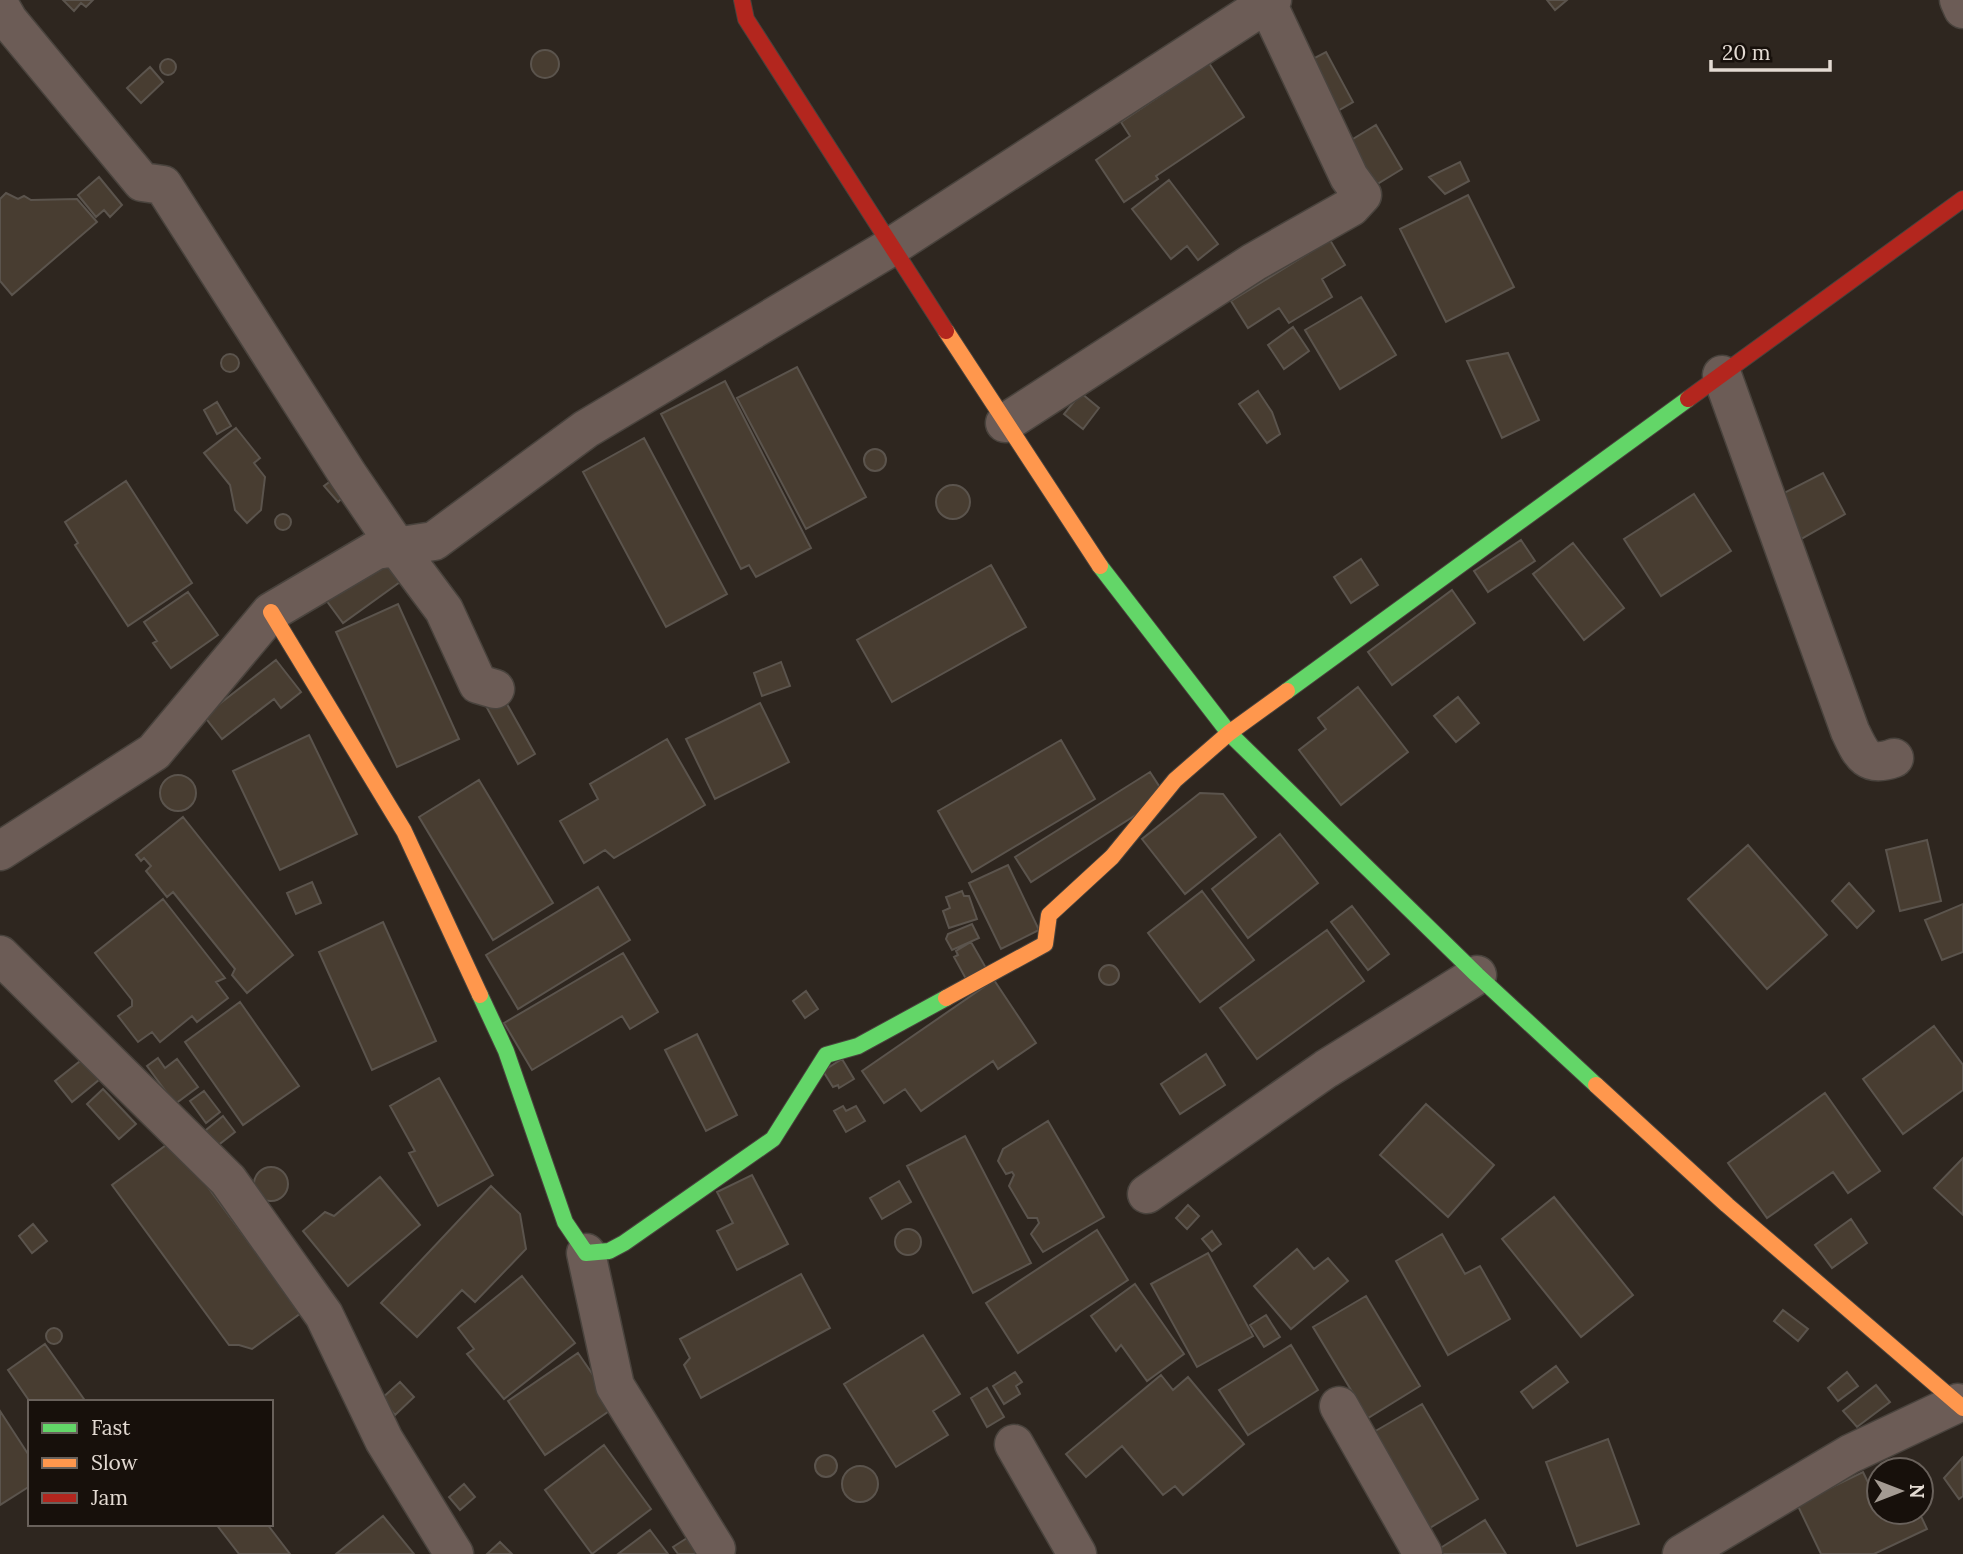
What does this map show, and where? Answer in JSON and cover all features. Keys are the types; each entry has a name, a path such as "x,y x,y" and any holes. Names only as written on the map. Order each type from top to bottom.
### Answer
{"street":[{"path":"742,0 747,19 891,247 1105,574 1229,733 1477,975 1727,1205 1960,1405 1850,1454 1682,1554"},
{"path":"1959,0 1963,9"},
{"path":"0,851 154,752 271,611 376,550 435,541 586,429 891,247 1270,2 1349,177 1362,195 1351,207 1254,262 1005,423"},
{"path":"0,6 16,30 142,182 163,186 327,443 397,547 444,610 478,684 495,689"},
{"path":"586,1253 609,1251 624,1243 773,1139 826,1055 858,1045 1045,944 1049,915 1112,857 1175,780 1229,733 1963,199"},
{"path":"1722,375 1850,731 1859,750 1870,761 1880,763 1894,758"},
{"path":"271,611 404,831 506,1051 565,1222 586,1253 615,1386 716,1549"},
{"path":"0,955 228,1180 324,1315 384,1440 454,1554"},
{"path":"1147,1194 1326,1069 1477,975"},
{"path":"1339,1406 1423,1554"},
{"path":"1014,1444 1076,1554"}],"building":[{"path":"63,0 93,0 86,7 81,3 74,11"},
{"path":"1547,0 1567,0 1555,10"},
{"path":"545,50 555,54 559,64 555,74 545,78 535,74 531,64 535,54"},
{"path":"1326,52 1353,102 1334,113 1307,62"},
{"path":"165,59 171,59 176,67 174,73 165,75 160,70 160,64"},
{"path":"1209,63 1244,117 1156,176 1158,179 1124,202 1096,160 1130,136 1121,122"},
{"path":"150,67 163,82 141,103 127,88"},
{"path":"1376,125 1402,169 1374,186 1348,142"},
{"path":"1460,162 1469,181 1445,194 1429,177"},
{"path":"99,177 122,205 110,217 104,210 96,217 78,195"},
{"path":"1169,180 1218,244 1198,260 1187,246 1171,259 1132,209"},
{"path":"6,193 18,199 24,196 31,200 77,199 97,222 12,295 0,281 0,199"},
{"path":"1468,195 1514,287 1446,322 1400,229"},
{"path":"1330,240 1345,265 1322,279 1332,297 1289,323 1279,308 1248,328 1231,301"},
{"path":"1361,297 1396,355 1340,389 1305,330"},
{"path":"1293,327 1309,351 1284,369 1268,345"},
{"path":"1508,353 1539,420 1502,438 1467,361"},
{"path":"230,354 236,357 239,363 236,369 230,372 224,369 221,363 224,357"},
{"path":"797,367 866,497 806,529 737,398"},
{"path":"725,381 811,548 756,577 749,565 741,569 661,414"},
{"path":"1258,391 1272,412 1280,434 1267,443 1239,404"},
{"path":"1081,393 1099,408 1083,429 1064,414"},
{"path":"217,402 231,426 217,434 204,410"},
{"path":"236,428 260,458 254,463 265,477 261,510 247,523 235,510 230,485 204,453"},
{"path":"644,438 727,594 666,627 583,472"},
{"path":"871,449 879,449 886,456 886,464 879,471 871,471 864,464 864,456"},
{"path":"1823,473 1845,514 1801,539 1778,496"},
{"path":"336,477 349,492 338,502 324,486"},
{"path":"126,481 192,583 128,626 75,545 78,543 65,522"},
{"path":"953,485 965,490 970,502 965,514 953,519 941,514 936,502 941,490"},
{"path":"1694,494 1731,551 1661,596 1624,539"},
{"path":"283,514 291,522 283,530 275,522"},
{"path":"1521,540 1535,561 1488,592 1474,571"},
{"path":"1573,543 1624,608 1584,640 1533,574"},
{"path":"383,559 400,582 343,623 326,600"},
{"path":"1361,559 1378,585 1351,603 1334,577"},
{"path":"991,565 1026,627 892,702 857,640"},
{"path":"1452,590 1475,623 1392,685 1368,652"},
{"path":"188,592 218,635 171,668 153,643 157,641 144,622"},
{"path":"398,604 459,739 397,767 336,632"},
{"path":"276,660 301,692 281,708 274,699 222,739 204,716"},
{"path":"781,662 790,686 762,696 754,673"},
{"path":"1358,687 1408,752 1341,805 1299,750 1326,729 1318,718"},
{"path":"503,697 535,754 518,764 486,706"},
{"path":"1458,697 1479,723 1456,742 1434,716"},
{"path":"760,703 789,762 715,799 686,739"},
{"path":"309,735 357,834 280,870 233,771"},
{"path":"667,739 705,805 614,858 605,850 584,863 560,821 598,799 590,784"},
{"path":"1061,740 1095,799 972,872 938,811"},
{"path":"1150,772 1161,789 1145,809 1031,882 1015,857"},
{"path":"178,775 190,781 196,793 190,805 178,811 166,805 160,793 166,781"},
{"path":"479,780 553,903 493,940 419,817"},
{"path":"1200,793 1223,794 1256,837 1185,894 1142,839"},
{"path":"183,817 293,955 247,993 232,975 235,969 173,892 167,897 146,871 151,866 144,858 141,861 136,855"},
{"path":"1280,834 1318,883 1248,938 1212,889"},
{"path":"1927,840 1941,901 1900,911 1886,850"},
{"path":"1748,845 1827,935 1767,989 1688,899"},
{"path":"1008,865 1039,930 1001,949 969,883"},
{"path":"312,882 321,903 296,914 287,893"},
{"path":"1849,883 1874,911 1857,928 1832,901"},
{"path":"598,887 630,940 518,1009 486,955"},
{"path":"962,891 964,896 969,896 977,919 949,928 943,911 950,908 946,897"},
{"path":"1202,891 1254,960 1200,1002 1148,933"},
{"path":"163,899 225,978 216,982 228,998 197,1022 192,1016 160,1042 152,1032 138,1042 118,1016 132,1006 132,1000 95,953"},
{"path":"1963,904 1963,952 1942,960 1925,920"},
{"path":"1352,906 1389,954 1368,970 1331,922"},
{"path":"383,922 436,1041 372,1070 319,952"},
{"path":"972,924 979,938 952,950 946,939 948,934"},
{"path":"1327,930 1364,981 1257,1059 1220,1008"},
{"path":"971,942 986,968 966,979 954,957 958,955 956,951"},
{"path":"623,953 658,1012 630,1029 622,1016 532,1070 504,1023"},
{"path":"1109,965 1116,968 1119,975 1116,982 1109,985 1102,982 1099,975 1102,968"},
{"path":"994,980 1036,1043 998,1069 993,1061 921,1111 905,1089 884,1103 862,1071"},
{"path":"806,991 818,1009 805,1018 793,1001"},
{"path":"240,1002 299,1086 243,1125 185,1042"},
{"path":"1934,1026 1963,1065 1963,1090 1903,1134 1863,1079"},
{"path":"697,1034 737,1115 706,1131 665,1050"},
{"path":"1206,1054 1225,1085 1180,1114 1161,1084"},
{"path":"84,1058 100,1079 72,1102 55,1081"},
{"path":"158,1058 165,1068 177,1059 198,1087 175,1104 147,1066"},
{"path":"842,1059 854,1079 839,1088 838,1085 833,1087 823,1071"},
{"path":"439,1078 493,1175 438,1206 409,1153 415,1151 390,1106"},
{"path":"103,1089 136,1124 119,1139 87,1104"},
{"path":"204,1091 220,1112 206,1123 190,1101"},
{"path":"1825,1093 1880,1171 1848,1193 1833,1172 1767,1218 1728,1163"},
{"path":"1426,1104 1494,1165 1448,1217 1380,1155"},
{"path":"843,1106 846,1111 856,1106 865,1121 846,1132 834,1111"},
{"path":"223,1116 235,1132 212,1150 200,1135"},
{"path":"1048,1121 1104,1217 1043,1252 1031,1234 1039,1223 1037,1218 1028,1218 1009,1186 1014,1175 1012,1172 1006,1174 998,1161 1003,1149"},
{"path":"965,1136 1031,1263 973,1293 907,1166"},
{"path":"173,1140 301,1313 252,1349 229,1345 112,1185"},
{"path":"1963,1158 1963,1215 1934,1188"},
{"path":"271,1167 283,1172 288,1184 283,1196 271,1201 259,1196 254,1184 259,1172"},
{"path":"752,1175 788,1244 737,1270 717,1231 733,1223 717,1192"},
{"path":"380,1177 420,1225 348,1286 303,1231 325,1212 334,1216"},
{"path":"899,1181 911,1202 882,1219 870,1198"},
{"path":"491,1186 520,1214 526,1249 475,1302 462,1290 417,1337 381,1303"},
{"path":"1554,1197 1633,1295 1581,1337 1502,1239"},
{"path":"1188,1205 1199,1216 1187,1229 1176,1218"},
{"path":"1851,1219 1867,1243 1832,1268 1815,1245"},
{"path":"33,1224 47,1241 32,1253 19,1236"},
{"path":"908,1229 917,1233 921,1242 917,1251 908,1255 899,1251 895,1242 899,1233"},
{"path":"1097,1230 1128,1280 1018,1353 986,1303"},
{"path":"1212,1231 1221,1244 1212,1251 1202,1239"},
{"path":"1442,1234 1465,1274 1480,1266 1510,1319 1448,1355 1396,1261"},
{"path":"1297,1249 1314,1269 1328,1258 1348,1281 1291,1329 1254,1286"},
{"path":"1208,1253 1253,1336 1197,1367 1151,1284"},
{"path":"801,1274 830,1328 701,1398 684,1365 690,1358 680,1339"},
{"path":"522,1276 575,1343 504,1399 467,1354 474,1349 458,1328"},
{"path":"1135,1284 1184,1354 1147,1381 1121,1345 1116,1351 1091,1316"},
{"path":"1366,1296 1420,1386 1368,1418 1313,1327"},
{"path":"1783,1310 1808,1329 1798,1341 1774,1321"},
{"path":"1266,1315 1280,1337 1264,1347 1250,1325"},
{"path":"51,1328 57,1328 62,1336 60,1342 51,1344 46,1339 46,1333"},
{"path":"923,1335 960,1394 933,1411 948,1435 896,1467 844,1384"},
{"path":"45,1344 85,1400 29,1400 8,1370"},
{"path":"1291,1345 1318,1390 1248,1435 1219,1390"},
{"path":"578,1353 615,1407 545,1455 508,1401"},
{"path":"1556,1366 1568,1382 1533,1408 1521,1392"},
{"path":"1015,1372 1022,1382 1016,1386 1020,1394 1004,1404 993,1386"},
{"path":"1847,1372 1858,1386 1838,1401 1828,1388"},
{"path":"1161,1375 1173,1390 1188,1377 1244,1444 1183,1495 1175,1486 1163,1495 1122,1446 1086,1477 1066,1454"},
{"path":"400,1382 414,1397 395,1415 381,1399"},
{"path":"1876,1385 1890,1402 1857,1427 1843,1411"},
{"path":"987,1388 1004,1417 987,1427 971,1398"},
{"path":"1422,1404 1478,1499 1428,1529 1372,1433"},
{"path":"0,1411 28,1454 28,1487 0,1505"},
{"path":"1608,1439 1639,1524 1577,1546 1546,1462"},
{"path":"604,1445 651,1509 592,1554 545,1490"},
{"path":"826,1455 834,1458 837,1466 834,1474 826,1477 818,1474 815,1466 818,1458"},
{"path":"1962,1458 1963,1496 1959,1499 1944,1478"},
{"path":"860,1466 873,1471 878,1484 873,1497 860,1502 847,1497 842,1484 847,1471"},
{"path":"1863,1472 1865,1526 1926,1526 1927,1529 1874,1554 1821,1554 1797,1504"},
{"path":"464,1484 475,1497 460,1510 449,1497"},
{"path":"383,1516 414,1554 336,1554"},
{"path":"1485,1520 1506,1554 1435,1554 1434,1552"},
{"path":"218,1526 269,1526 290,1554 239,1554"},
{"path":"650,1530 668,1554 618,1554"},
{"path":"687,1538 698,1554 678,1554 673,1547"},
{"path":"500,1542 512,1554 487,1554"}],"traffic: fast":[{"path":"1287,691 1688,399"},
{"path":"1100,566 1229,733 1477,975 1596,1085"},
{"path":"480,995 506,1051 565,1222 586,1253 609,1251 624,1243 773,1139 826,1055 858,1046 946,998"}],"traffic: slow":[{"path":"946,331 1100,566"},
{"path":"271,612 404,831 480,995"},
{"path":"946,998 1045,944 1049,915 1112,857 1175,780 1229,733 1287,691"},
{"path":"1596,1085 1727,1205 1963,1408"}],"traffic: jam":[{"path":"742,0 746,19 946,331"},
{"path":"1688,399 1963,199"}]}
